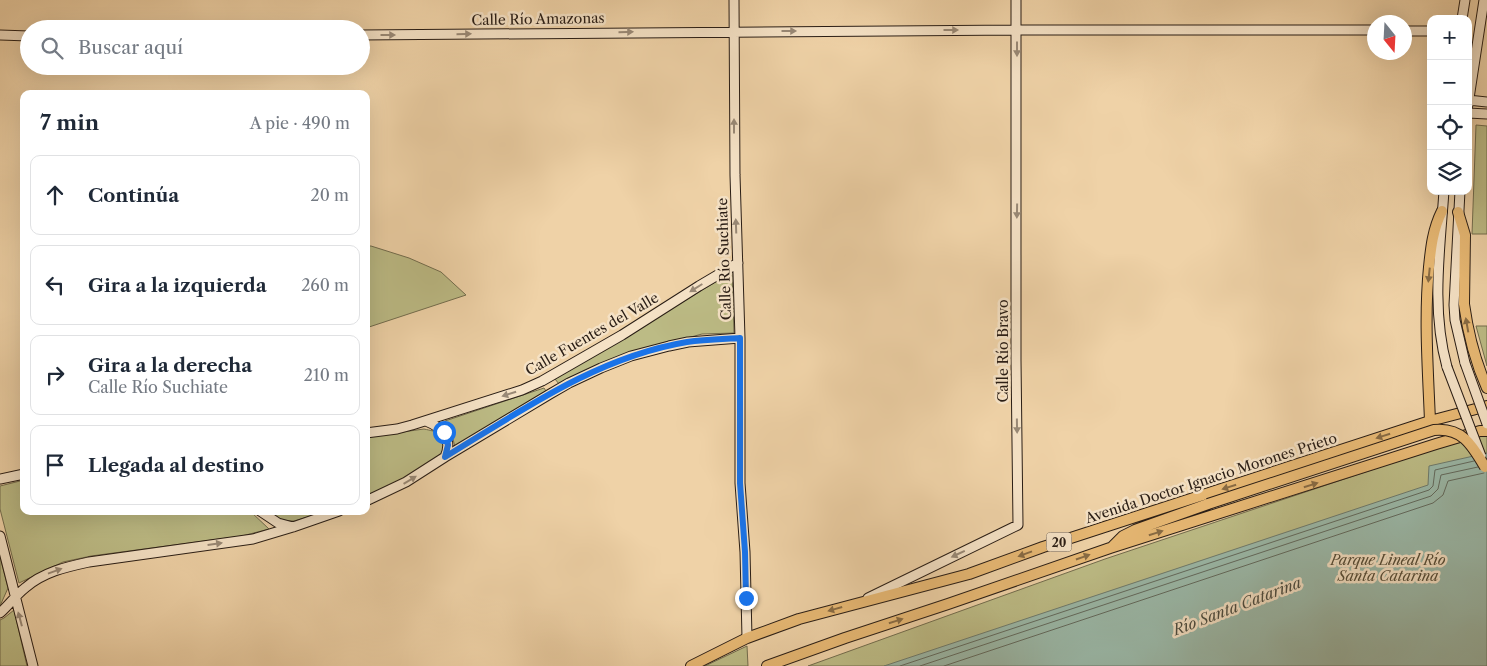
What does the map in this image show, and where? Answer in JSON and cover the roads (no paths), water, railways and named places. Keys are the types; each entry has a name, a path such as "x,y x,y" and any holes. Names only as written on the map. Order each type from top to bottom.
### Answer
{"main road":[{"path":"1430,421 1427,292 1434,233 1442,211"},
{"path":"1458,212 1465,235 1465,314 1469,336 1487,388"},
{"name":"Avenida Doctor Ignacio Morones Prieto","path":"691,666 747,638 799,619 970,574 1043,547 1430,421 1487,406"},
{"path":"1110,548 1123,536 1135,530 1208,504 1434,430 1449,430 1462,435 1478,455 1486,470"},
{"name":"20","path":"768,666 1110,548 1436,444 1480,431 1487,431"}],"street":[{"name":"Calle Río Suchiate","path":"734,0 734,168 740,338 740,483 745,552 747,638"},
{"name":"Calle Río Bravo","path":"858,602 1018,525 1016,0"},
{"path":"1463,15 1465,0"},
{"path":"1472,76 1484,0"},
{"name":"Calle Río Amazonas","path":"370,35 734,31 1367,30"},
{"path":"1412,31 1427,31"},
{"path":"0,36 20,36"},
{"path":"1472,102 1487,102"},
{"path":"1472,113 1487,114"},
{"path":"1444,195 1437,311 1442,350 1486,470"},
{"path":"1460,195 1454,305 1455,320 1465,363 1487,424"},
{"name":"Calle Fuentes del Valle","path":"370,432 398,429 426,421 522,390 542,381 622,335 738,263"},
{"path":"370,499 406,482 550,394 601,368 631,356 688,342 740,338"},
{"path":"542,381 548,384 551,390 550,394"},
{"path":"426,421 444,432 448,445 445,457"},
{"path":"0,479 20,475"},
{"path":"265,515 278,523 293,527"},
{"path":"0,613 23,589 35,580 62,568 89,562 253,539 328,515"},
{"path":"0,536 33,666"}],"water":[{"name":"Río Santa Catarina","path":"1487,453 1487,666 884,666 1428,485 1429,466"}],"park label":[{"name":"Parque Lineal Río Santa Catarina","path":"1388,568"}]}
